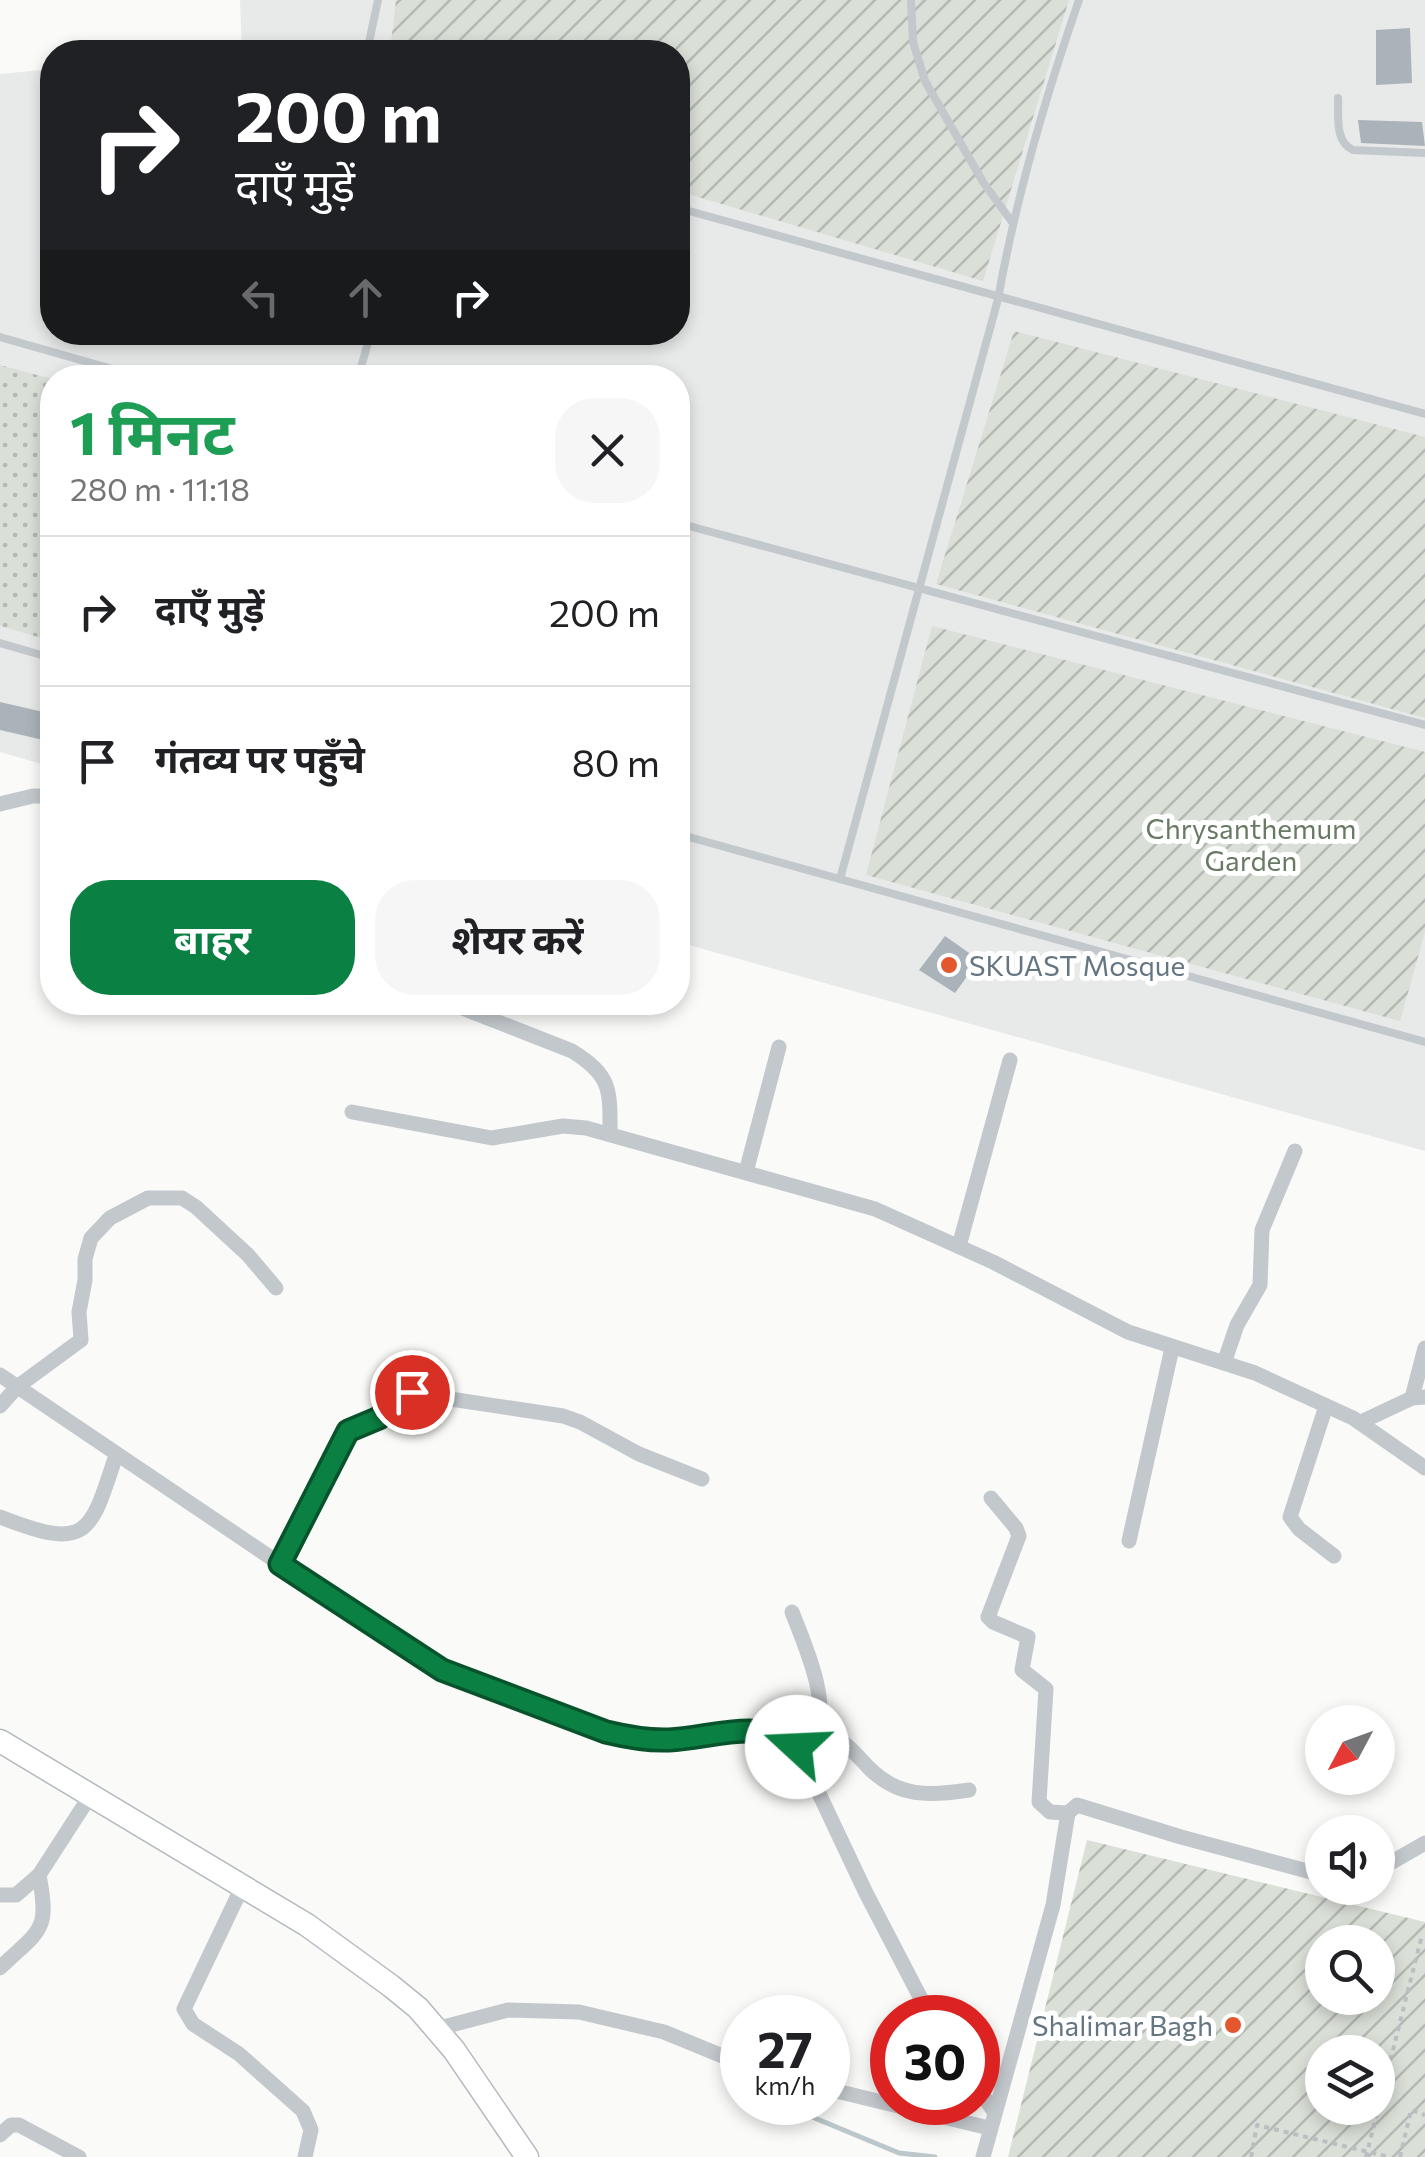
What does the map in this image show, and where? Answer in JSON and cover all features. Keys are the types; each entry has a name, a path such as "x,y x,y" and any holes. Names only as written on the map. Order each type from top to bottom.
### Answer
{"main road":[{"path":"0,1740 243,1885 392,1986 454,2050 527,2157"}],"street":[{"path":"0,804 40,796"},
{"path":"480,1015 572,1051 587,1061 610,1088 610,1134"},
{"path":"746,1172 779,1047"},
{"path":"959,1246 1010,1060"},
{"path":"352,1112 492,1138 563,1126 610,1134 874,1209 959,1246 1128,1332 1224,1363 1361,1422 1425,1468"},
{"path":"1224,1363 1260,1285 1262,1230 1295,1151"},
{"path":"0,1406 17,1387 81,1340 79,1312 91,1238 110,1218 148,1198 182,1198 196,1207 276,1288"},
{"path":"1129,1541 1172,1348"},
{"path":"1361,1422 1419,1398 1425,1348"},
{"path":"0,1375 442,1670 630,1738 669,1740 758,1730 784,1736 797,1747 919,1995"},
{"path":"280,1564 348,1431 379,1418 392,1400 404,1392 562,1416 638,1454 702,1479"},
{"path":"1326,1406 1290,1517 1299,1529 1334,1556"},
{"path":"0,1517 44,1534 75,1532 85,1527 100,1508 116,1455"},
{"path":"991,1498 1016,1528 1018,1536 988,1616 993,1622 1028,1636 1022,1670 1044,1686 1046,1695 1039,1802 1050,1812 1068,1813"},
{"path":"792,1612 812,1666 821,1711 818,1731 810,1741 797,1747"},
{"path":"818,1731 840,1738 882,1780 908,1793 923,1796 969,1790"},
{"path":"0,1895 16,1895 39,1875 92,1793"},
{"path":"1000,2092 1053,1905 1068,1813 1077,1804 1305,1869"},
{"path":"1395,1860 1425,1842"},
{"path":"0,1968 42,1925 45,1916 39,1875"},
{"path":"243,1885 184,2008 193,2024 239,2054 303,2111 311,2130 305,2157"},
{"path":"436,2029 508,2010 579,2012 664,2032 720,2055"},
{"path":"0,2136 19,2124 79,2157"},
{"path":"984,2152 991,2125"}],"lane":[{"path":"370,40 378,0"},
{"path":"911,0 913,42 926,81 983,182 1012,222"},
{"path":"840,879 998,298 1012,222 1079,0"},
{"path":"1338,98 1340,136 1346,148 1425,153"},
{"path":"690,211 1425,414"},
{"path":"0,337 98,365"},
{"path":"690,526 1425,725"},
{"path":"0,644 40,655"},
{"path":"690,837 1425,1041"}],"path":[{"path":"1367,2154 1422,1935"},
{"path":"1400,2157 1411,2110 1425,2115"},
{"path":"1250,2157 1256,2125 1389,2157"}],"shaded area":[{"path":"240,0 1425,0 1425,1151 690,945 690,365 40,365 40,764 0,752 0,74 40,70 40,345 690,345 690,40 242,40"}],"green space":[{"path":"396,0 1069,0 983,281 690,195 690,40 391,40"},
{"path":"1014,331 1425,437 1425,718 936,584"},
{"path":"0,365 40,376 40,638 0,626"},
{"name":"Chrysanthemum Garden","path":"932,626 1425,752 1425,932 1400,1021 866,875"},
{"name":"Shalimar Bagh","path":"1087,1840 1305,1893 1305,1905 1355,1905 1425,1922 1425,2157 1008,2157"}],"building":[{"path":"1410,28 1412,83 1376,85 1376,30"},
{"path":"1358,120 1422,122 1425,146 1361,143"},
{"path":"0,702 40,711 40,739 0,730"},
{"name":"SKUAST Mosque","path":"945,936 979,960 955,993 919,970"}],"waterway":[{"path":"831,2125 899,2153 935,2157"}],"place":[{"name":"SKUAST Mosque","path":"949,965"},
{"name":"Shalimar Bagh","path":"1233,2025"}],"route":[{"path":"412,1392 392,1400 374,1422 348,1431 280,1564 442,1670 606,1732 669,1740 758,1730 784,1736 797,1747"}]}
